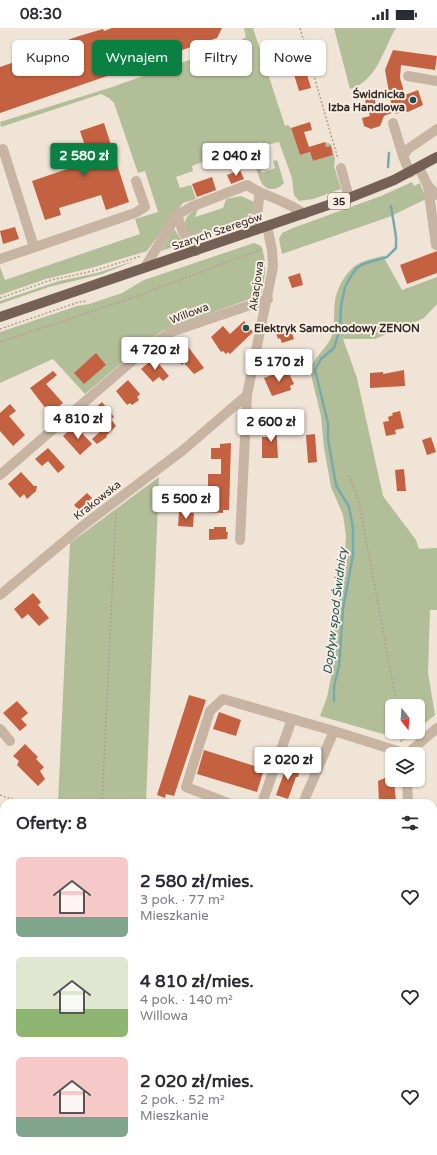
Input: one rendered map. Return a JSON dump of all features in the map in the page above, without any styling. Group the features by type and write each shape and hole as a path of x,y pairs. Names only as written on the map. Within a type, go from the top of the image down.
{"main road":[{"name":"Szarych Szeregów","path":"0,317 349,198 414,170 437,157"}],"street":[{"path":"408,76 437,81"},
{"path":"393,123 403,156 437,196"},
{"path":"403,156 408,149 437,129"},
{"path":"243,156 263,148"},
{"path":"3,149 34,247"},
{"path":"341,168 349,198"},
{"path":"0,259 135,213 145,207 136,181"},
{"path":"145,267 177,215 191,207 247,185 258,193 294,206 304,214"},
{"path":"428,186 436,246"},
{"path":"247,233 253,226 258,211 258,193"},
{"path":"177,215 183,232 196,250"},
{"name":"Akacjowa","path":"240,540 247,395 268,299 273,267 271,245 267,226"},
{"name":"Willowa","path":"0,474 147,348 171,332 268,299"},
{"name":"Krakowska","path":"0,595 112,503 182,450 247,395"},
{"path":"218,799 186,787 210,711 223,699 385,747"},
{"path":"263,799 292,719"},
{"path":"415,747 437,728"},
{"path":"0,729 10,741"},
{"path":"305,799 334,731"},
{"path":"407,787 408,799"}],"path":[{"path":"300,28 341,168"},
{"path":"0,342 129,299 271,245"},
{"path":"0,298 51,280 93,271 154,252"},
{"path":"0,329 79,302 87,301"},
{"path":"349,476 359,502 396,699"},
{"path":"102,799 116,508 112,503"},
{"path":"0,795 12,799"}],"green space":[{"path":"244,28 253,28 260,49 260,76 269,76 285,126 288,125 291,128 300,155 310,152 313,161 333,155 331,146 326,147 325,142 331,144 335,159 334,166 341,189 313,199 299,201 294,195 292,178 279,142 262,146 261,142 241,149 242,153 234,156 231,149 204,159 206,166 204,167 202,162 192,166 193,171 176,177 180,188 191,185 196,199 183,203 147,251 91,268 46,279 0,295 0,267 5,280 140,234 135,219 158,212 145,171 138,173 114,103 109,98 101,94 1,127 0,122 143,76 182,76 182,63 190,60 190,76 252,76 252,40 241,40 246,37"},
{"path":"334,28 396,28 373,72 359,85 350,89"},
{"path":"277,160 284,183 276,188 269,189 261,182 256,168 259,166 262,173 275,168 273,161"},
{"path":"412,182 414,186 420,183 426,199 389,217 282,254 279,239 282,233 381,196"},
{"path":"241,196 254,202 252,220 192,240 185,222 188,215 198,209 195,217 223,208 226,199"},
{"path":"174,229 184,243 161,251"},
{"path":"254,243 261,246 265,259 265,276 261,295 164,330 146,342 85,394 53,359 0,383 0,332 77,306 89,304 122,293 144,280"},
{"path":"383,256 402,290 437,277 437,304 424,318 375,339 343,339 357,378 383,496 416,540 419,549 437,548 437,610 430,610 428,673 435,715 425,723 425,699 385,699 385,735 320,716 327,697 332,672 335,620 344,567 346,536 343,515 331,487 324,448 321,416 310,371 316,358 331,338 336,296 344,278 352,268 367,260"},
{"path":"137,260 102,274 49,287 0,304 0,301 59,281 97,273"},
{"path":"159,477 146,799 58,799 70,543"}],"building":[{"path":"112,28 222,28 217,38 211,40 190,40 190,47 182,50 182,40 92,40 92,76 107,76 0,113 0,67 12,63 12,76 84,76 84,40 68,40 103,29 104,31"},
{"path":"393,50 437,56 435,70 401,65 400,78 405,95 418,90 423,105 408,112 404,111 396,114 394,112 384,116 380,126 371,129 364,126 362,118 370,116 365,100 374,97 377,108 391,103 385,70"},
{"path":"294,76 307,76 311,88 299,91"},
{"path":"310,122 312,130 304,132 309,147 325,142 326,147 331,146 333,155 313,161 310,152 300,155 291,128"},
{"path":"104,123 129,202 106,210 101,195 59,208 61,215 45,220 32,181 73,167 68,151 85,146 80,131"},
{"path":"240,170 244,179 231,184 227,175"},
{"path":"212,177 216,190 197,197 192,184"},
{"path":"15,227 19,239 3,244 0,231"},
{"path":"437,251 437,273 407,284 400,265"},
{"path":"300,273 303,285 292,288 288,277"},
{"path":"244,321 253,332 230,354 228,352 226,354 223,351 221,352 211,337 223,326 230,334"},
{"path":"281,324 282,326 289,324 294,339 282,343 280,338 278,339 274,327"},
{"path":"183,340 204,368 194,374 184,363 182,365 170,351"},
{"path":"96,353 106,365 84,384 74,373"},
{"path":"154,358 169,376 163,381 159,377 153,382 141,369"},
{"path":"287,369 294,384 290,386 291,390 272,396 264,378"},
{"path":"404,370 405,386 370,388 370,373 383,372 383,374"},
{"path":"53,371 57,375 46,384 63,403 50,414 30,388"},
{"path":"128,380 140,394 137,397 139,400 132,405 130,403 127,405 116,391"},
{"path":"102,402 114,417 111,419 116,426 106,436 107,437 97,444 92,439 103,429 89,413"},
{"path":"10,404 16,411 9,416 25,435 13,446 0,431 0,413"},
{"path":"400,411 404,428 395,430 396,434 386,436 383,422 389,421 388,417 393,415 392,413"},
{"path":"269,420 276,420 278,458 262,458 262,437 270,437"},
{"path":"75,425 92,444 80,455 63,436"},
{"path":"315,434 317,462 308,463 306,435"},
{"path":"431,437 436,452 427,455 422,440"},
{"path":"231,443 229,510 223,510 223,513 208,512 208,474 221,474 221,459 211,459 211,448 220,448 220,444"},
{"path":"48,448 65,467 58,473 48,461 42,466 35,459"},
{"path":"404,469 406,491 397,491 395,470"},
{"path":"21,472 34,486 37,486 36,491 27,499 24,494 20,498 8,484"},
{"path":"174,486 183,487 182,507 169,506 169,492 174,492"},
{"path":"87,493 92,498 79,510 74,505"},
{"path":"179,512 194,513 193,527 178,526"},
{"path":"214,527 226,527 226,532 228,532 227,539 209,540 209,529 214,529"},
{"path":"33,593 41,602 38,605 49,618 39,626 28,614 22,619 14,609"},
{"path":"189,695 206,700 174,796 166,794 165,798 157,795"},
{"path":"17,701 28,713 21,719 27,725 20,731 3,713"},
{"path":"219,712 241,720 236,736 213,729"},
{"path":"25,744 38,757 36,759 44,767 40,771 45,779 38,786 17,765 19,761 13,756"},
{"path":"204,750 264,769 257,792 197,774"},
{"path":"285,764 300,769 288,799 276,795 284,773 282,772"},
{"path":"385,778 385,787 395,787 396,799 379,799 378,781"}],"waterway":[{"name":"Dopływ spod Świdnicy","path":"388,167 389,153"},
{"name":"Dopływ spod Świdnicy","path":"334,701 334,686 339,666 343,609 353,555 353,528 349,507 336,485 328,439 328,423 315,370 321,359 334,348 340,328 341,306 345,287 351,276 357,268 363,264 387,257 396,248 396,237 391,206"}],"place":[{"name":"Świdnicka Izba Handlowa","path":"413,100"},
{"name":"Elektryk Samochodowy ZENON","path":"246,328"}]}
